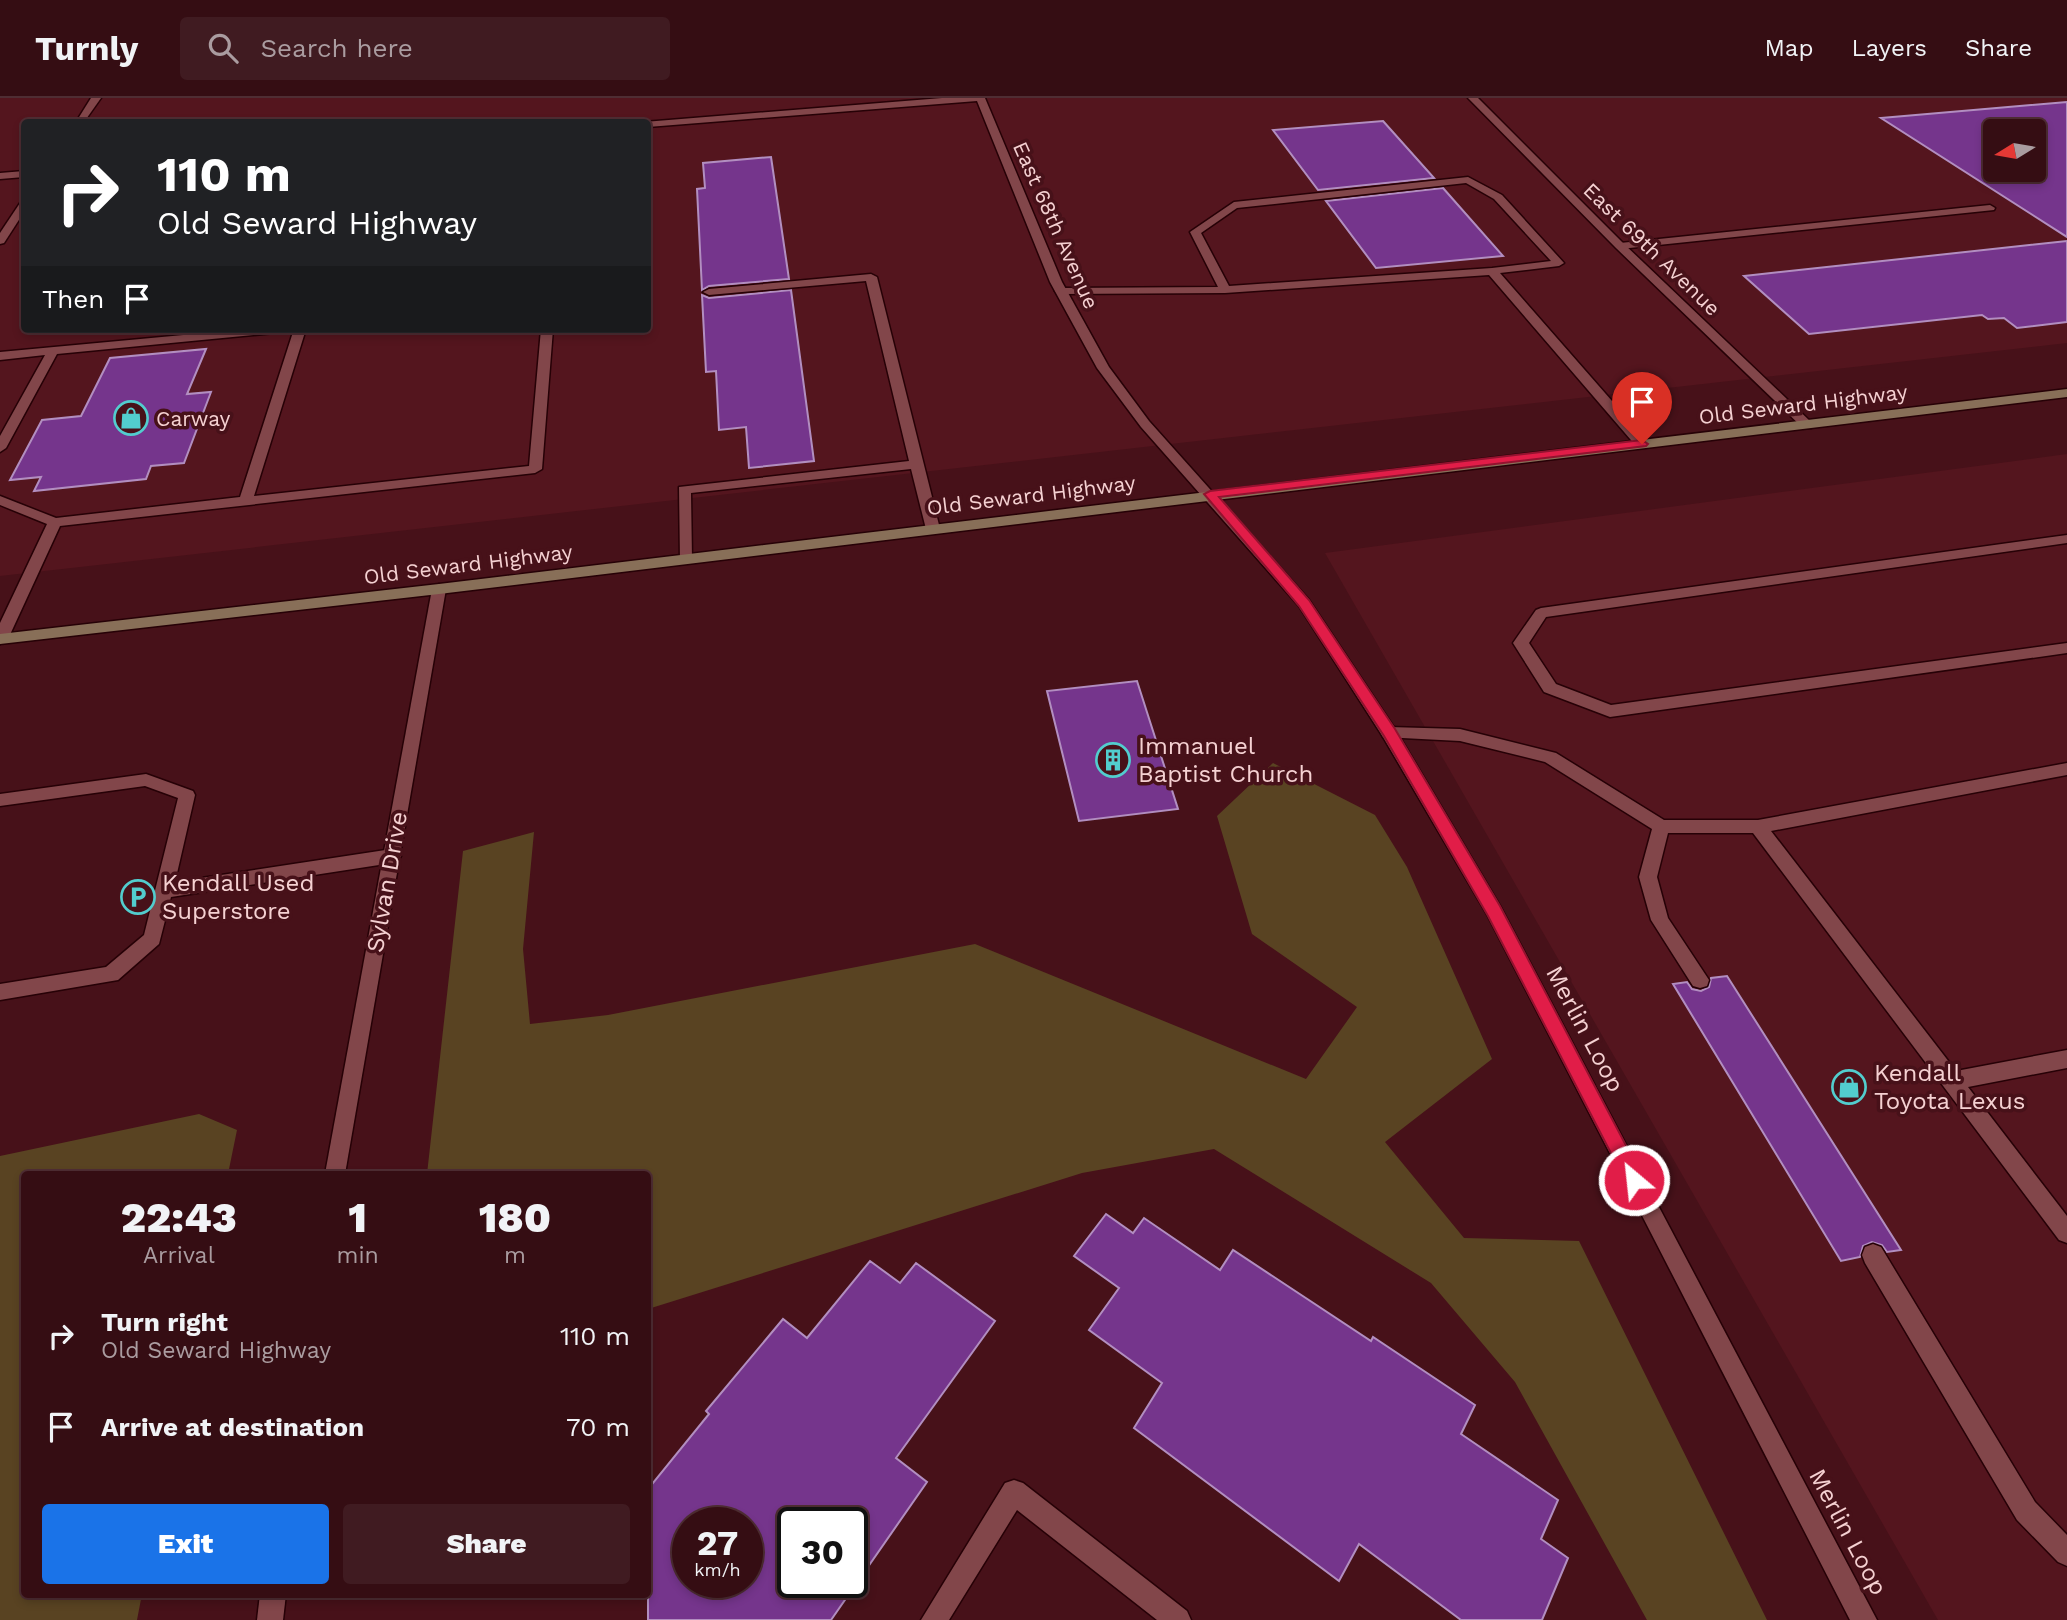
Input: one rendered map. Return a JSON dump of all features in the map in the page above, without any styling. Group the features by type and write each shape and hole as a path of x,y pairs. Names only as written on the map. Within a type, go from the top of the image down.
{"main road":[{"name":"Old Seward Highway","path":"0,639 439,589 1210,494 2067,393"}],"street":[{"path":"82,119 96,98"},
{"path":"651,124 978,98"},
{"name":"East 68th Avenue","path":"978,98 1061,291 1103,368 1145,424 1210,494"},
{"name":"East 69th Avenue","path":"1473,98 1620,246 1807,425"},
{"path":"0,176 21,174"},
{"path":"1061,291 1225,290 1492,271 1559,263 1498,197 1468,180 1234,205 1195,232 1225,290"},
{"path":"1620,246 1990,208"},
{"path":"0,242 21,210"},
{"path":"1492,271 1642,444"},
{"path":"709,292 871,277 933,529"},
{"path":"0,356 243,333"},
{"path":"246,501 299,333"},
{"path":"0,500 55,522 535,469 547,333"},
{"path":"0,448 53,351"},
{"path":"685,559 684,490 916,464"},
{"name":"Merlin Loop","path":"1210,494 1304,603 1389,733 1494,911 1864,1620"},
{"path":"0,639 55,522"},
{"path":"2067,539 1541,612 1521,643 1550,688 1610,711 2067,648"},
{"name":"Sylvan Drive","path":"336,1171 439,589"},
{"path":"1389,733 1460,735 1550,757 1661,826 1758,827 2067,769"},
{"path":"0,800 146,780 187,795 152,939 111,974 0,992"},
{"path":"1661,826 1648,877 1660,920 1700,980"},
{"path":"1758,827 2067,1233"},
{"path":"163,891 392,856"},
{"path":"1951,1081 2067,1059"},
{"path":"1873,1255 2026,1511 2067,1553"},
{"path":"934,1620 1014,1492 1178,1620"},
{"path":"270,1620 273,1598"}],"shaded area":[{"path":"0,98 2067,98 2067,343 0,576"},
{"name":"Kendall Toyota Lexus","path":"2067,454 2067,1620 1938,1620 1325,553"},
{"path":"1273,763 1375,815 1407,867 1492,1059 1385,1142 1464,1238 1579,1241 1767,1620 1647,1620 1515,1382 1431,1283 1214,1149 1082,1173 651,1308 651,1171 427,1171 463,851 534,832 523,949 530,1024 608,1015 975,944 1306,1079 1357,1007 1252,934 1217,816"},
{"path":"199,1114 237,1130 229,1171 21,1171 21,1598 141,1598 137,1620 0,1620 0,1156"}],"building":[{"path":"2067,102 2067,237 1881,118"},
{"path":"1383,121 1434,178 1318,190 1273,130"},
{"path":"771,157 789,279 709,286 702,290 697,189 705,188 703,163"},
{"path":"1443,188 1503,256 1376,268 1326,201"},
{"path":"2067,241 2067,322 2017,328 2004,318 1988,319 1982,315 1809,334 1744,276"},
{"path":"791,290 814,461 749,468 746,427 719,430 716,371 706,372 702,295 709,298"},
{"name":"Carway","path":"206,349 187,394 211,392 184,463 151,466 146,479 34,491 41,477 10,480 42,420 81,416 110,358"},
{"name":"Immanuel Baptist Church","path":"1137,681 1178,809 1079,821 1047,691"},
{"path":"1727,976 1901,1250 1887,1252 1882,1245 1872,1242 1863,1246 1860,1257 1841,1261 1673,984 1687,982 1692,989 1701,991 1709,987 1711,978"},
{"path":"1106,1214 1133,1233 1144,1218 1220,1270 1233,1250 1371,1341 1373,1337 1475,1405 1461,1434 1558,1500 1541,1539 1568,1558 1542,1620 1461,1620 1359,1544 1339,1581 1134,1428 1162,1383 1089,1330 1119,1288 1074,1256"},
{"path":"870,1261 900,1283 916,1263 995,1321 896,1458 927,1482 868,1567 868,1507 777,1507 777,1598 846,1598 831,1620 648,1620 648,1598 651,1598 651,1485 709,1414 706,1411 783,1319 807,1338"}],"place":[{"name":"Carway","path":"131,418"},
{"name":"Immanuel Baptist Church","path":"1113,760"},
{"name":"Kendall Used Superstore","path":"138,897"},
{"name":"Kendall Toyota Lexus","path":"1849,1087"}],"route":[{"path":"1634,1180 1494,911 1389,733 1304,603 1210,494 1642,444"}]}
